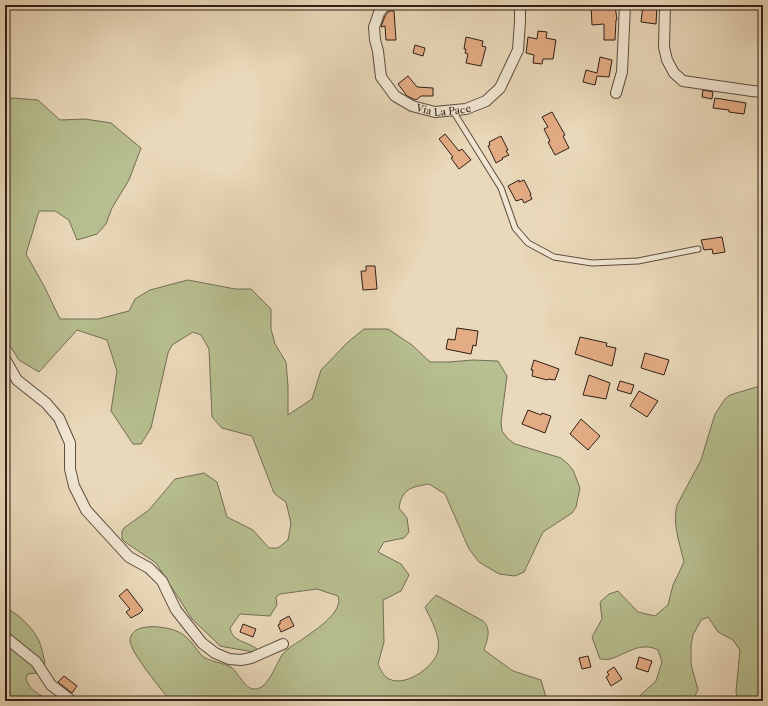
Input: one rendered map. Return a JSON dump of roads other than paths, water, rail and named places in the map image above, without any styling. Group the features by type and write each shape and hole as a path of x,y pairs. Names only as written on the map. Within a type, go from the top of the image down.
{"street":[{"name":"Via La Pace","path":"385,5 379,13 374,28 381,77 395,96 412,106 435,112 466,109 486,101 500,88 518,50 520,5"},
{"path":"616,93 622,72 625,5"},
{"path":"665,5 664,47 667,60 674,73 683,80 763,92"},
{"path":"5,359 17,380 46,403 59,418 70,443 70,469 74,486 86,510 129,557 149,568 162,581 176,610 202,643 215,653 229,659 241,660 251,658 283,644"},
{"path":"5,637 36,662 51,685 72,701"}],"lane":[{"path":"452,111 501,188 515,228 528,243 554,257 592,263 638,262 698,249"}]}
